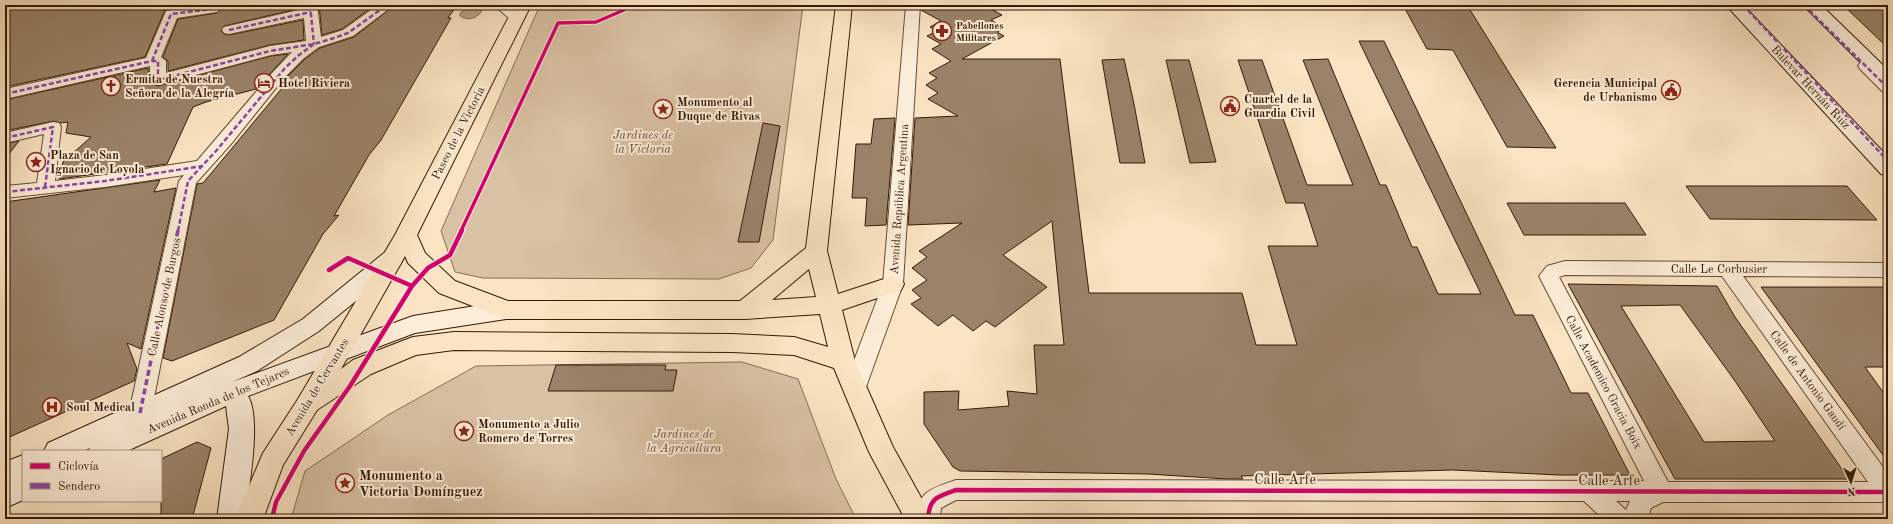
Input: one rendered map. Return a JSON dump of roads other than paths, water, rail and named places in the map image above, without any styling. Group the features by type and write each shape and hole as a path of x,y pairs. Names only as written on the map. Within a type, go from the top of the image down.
{"main road":[{"path":"844,5 816,251 843,360 882,452 919,519"},
{"name":"Bulevar Hernán Ruiz","path":"1734,5 1888,169"},
{"path":"1812,5 1888,80"},
{"name":"Paseo de la Victoria","path":"392,259 406,235 520,11"},
{"path":"406,235 416,257 447,287 506,310 745,310 830,306 893,284"},
{"path":"745,310 816,251"},
{"name":"Avenida Ronda de los Tejares","path":"58,450 248,364 311,325 392,259"},
{"name":"Avenida de Cervantes","path":"249,519 272,461 307,406 392,259"},
{"name":"Avenida Ronda de los Tejares","path":"103,450 230,393 413,325 506,310"},
{"path":"307,406 362,367 413,346 454,341 732,343 794,346 843,360"},
{"path":"230,393 240,404 242,429 231,519"},
{"path":"5,475 22,466"},
{"path":"5,496 22,488"}],"street":[{"path":"152,61 171,14 212,9 218,5"},
{"path":"5,192 105,181 203,166 302,50 314,44 348,32 387,5"},
{"path":"501,5 520,11"},
{"name":"Avenida República Argentina","path":"855,387 893,284 913,5"},
{"path":"1743,5 1888,161"},
{"path":"1804,5 1888,88"},
{"path":"229,30 311,8 314,44"},
{"path":"5,94 158,60 158,80 270,51 314,44"},
{"path":"5,138 53,127 45,188"},
{"name":"Calle Alonso de Burgos","path":"140,413 188,181 203,166"},
{"name":"Calle Le Corbusier","path":"1552,273 1556,270 1564,268 1888,270"},
{"name":"Calle de Antonio Gaudí","path":"1728,269 1888,492"},
{"name":"Calle Academico Gracia Boix","path":"1552,273 1549,276 1661,491"},
{"name":"Calle Arfe","path":"928,519 928,513 932,500 942,493 956,490 1888,492"},
{"path":"1588,491 1620,519"},
{"path":"1636,519 1637,507 1644,499 1661,491"}],"place":[{"name":"Pabellones Militares","path":"942,31"},
{"name":"Hotel Riviera","path":"264,83"},
{"name":"Ermita de Nuestra Señora de la Alegría","path":"111,86"},
{"name":"Gerencia Municipal de Urbanismo","path":"1671,90"},
{"name":"Cuartel de la Guardia Civil","path":"1230,106"},
{"name":"Monumento al Duque de Rivas","path":"663,109"},
{"name":"Plaza de San Ignacio de Loyola","path":"36,162"},
{"name":"Soul Medical","path":"52,407"},
{"name":"Monumento a Julio Romero de Torres","path":"464,431"},
{"name":"Monumento a Victoria Domínguez","path":"345,483"}],"park label":[{"name":"Jardines de la Victoria","path":"643,142"},
{"name":"Jardines de la Agricultura","path":"684,441"}]}
